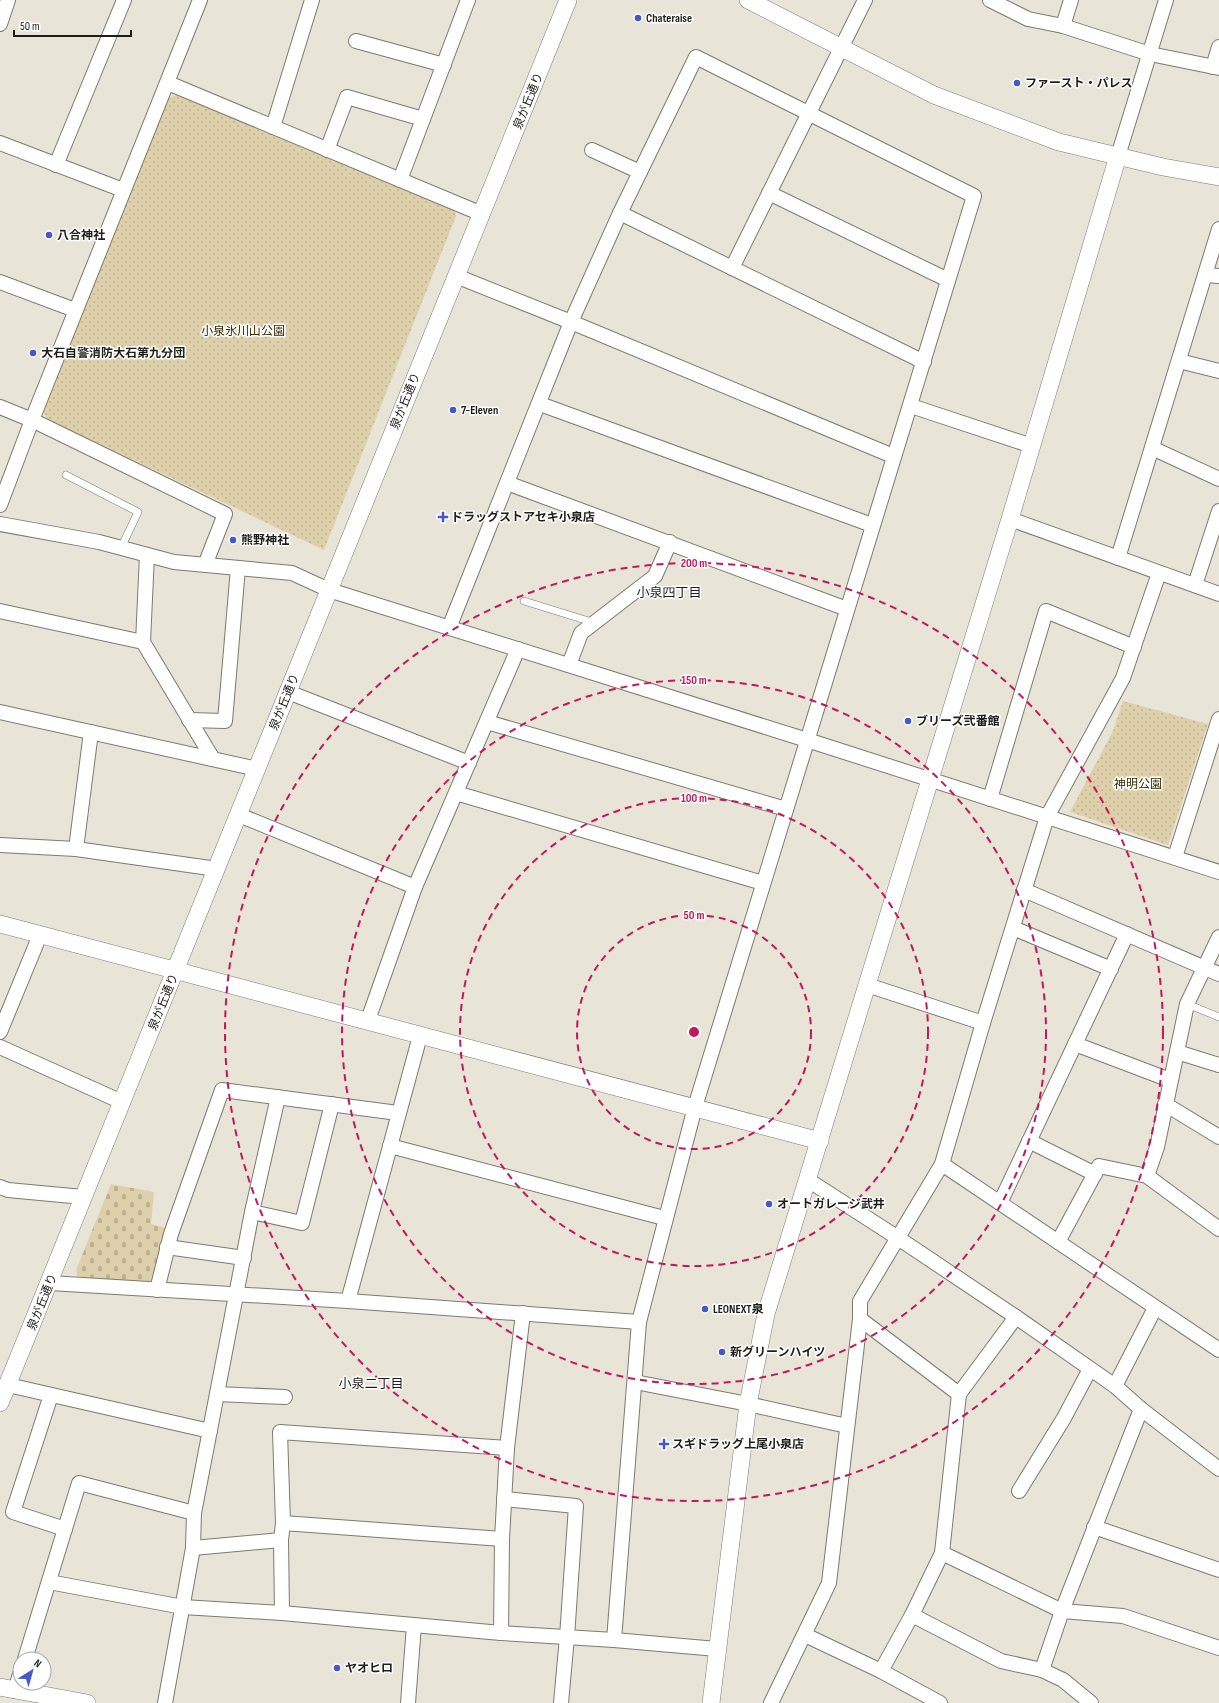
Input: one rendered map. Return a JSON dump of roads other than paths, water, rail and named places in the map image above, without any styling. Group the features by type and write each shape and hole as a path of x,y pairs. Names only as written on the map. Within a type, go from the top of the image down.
{"street":[{"path":"0,24 8,0"},
{"path":"56,165 124,0"},
{"path":"0,505 75,310 168,83 200,0"},
{"path":"273,127 312,0"},
{"path":"400,180 468,0"},
{"name":"泉が丘通り","path":"0,1403 50,1283 83,1197 176,971 568,0"},
{"path":"748,0 934,95 1059,142 1219,177"},
{"path":"732,268 865,0"},
{"path":"990,0 1028,19 1063,26 1150,54 1216,68 1219,47"},
{"path":"1063,26 1071,0"},
{"path":"711,1703 748,1404 766,1314 931,780 1166,0"},
{"path":"356,41 444,65"},
{"path":"449,628 507,482 540,404 571,322 620,213 696,57 809,112 974,196 911,406 893,456 695,1107 664,1218 639,1322 614,1640"},
{"path":"168,83 482,214"},
{"path":"328,150 347,97 423,119"},
{"path":"0,143 123,190"},
{"path":"592,150 640,172"},
{"path":"769,193 948,280"},
{"path":"620,213 924,362"},
{"path":"1118,558 1219,229"},
{"path":"1205,275 1219,276"},
{"path":"456,276 571,322 893,456"},
{"path":"0,282 75,310"},
{"path":"1179,361 1219,370"},
{"path":"540,404 872,525"},
{"path":"911,406 1032,446"},
{"path":"0,407 32,420 225,514 205,565"},
{"path":"1152,448 1219,479"},
{"path":"507,482 847,609"},
{"path":"1194,585 1219,511"},
{"path":"1010,519 1219,594"},
{"path":"0,524 99,542 174,562 292,573 329,590 807,740 1219,872"},
{"path":"569,665 581,634 655,576 670,542"},
{"path":"147,555 143,642 213,759"},
{"path":"189,720 226,721 238,568"},
{"path":"771,1703 829,1583 860,1320 860,1301 942,1164 983,1023 1047,817 1123,678 1159,573"},
{"path":"0,611 143,642"},
{"path":"990,799 1046,611 1134,648"},
{"path":"368,1020 415,887 518,649"},
{"path":"288,692 469,763"},
{"path":"0,712 257,769"},
{"path":"1175,857 1219,719"},
{"path":"487,722 786,809"},
{"path":"76,849 91,732"},
{"path":"456,793 763,883"},
{"path":"239,815 415,887"},
{"path":"0,845 76,849 217,869"},
{"path":"1024,890 1219,974"},
{"path":"0,924 368,1020 420,1036 820,1141"},
{"path":"1012,928 1111,969"},
{"path":"1000,1203 1127,934"},
{"path":"0,1032 40,935"},
{"path":"1147,1176 1157,1147 1187,1004 1219,937"},
{"path":"867,985 983,1023"},
{"path":"348,1301 420,1036"},
{"path":"1075,1044 1170,1080"},
{"path":"0,1047 122,1102"},
{"path":"1177,1052 1219,1065"},
{"path":"157,1290 171,1234 222,1090 398,1113"},
{"path":"165,1703 193,1548 194,1513 252,1212 278,1097"},
{"path":"252,1212 302,1223 332,1104"},
{"path":"1165,1104 1219,1137"},
{"path":"1029,1142 1095,1174"},
{"path":"390,1146 664,1218"},
{"path":"942,1164 1155,1308 1217,1343"},
{"path":"1058,1242 1100,1166 1147,1176 1219,1229"},
{"path":"808,1180 1016,1317 1115,1386 1141,1409 1219,1469"},
{"path":"0,1187 8,1190 83,1197"},
{"path":"168,1247 244,1258"},
{"path":"50,1283 348,1301 639,1322"},
{"path":"1115,1386 1155,1308"},
{"path":"501,1633 502,1539 507,1448 523,1313"},
{"path":"881,1671 912,1615 942,1553 959,1394 1016,1317"},
{"path":"860,1320 959,1394"},
{"path":"1019,1491 1064,1418 1090,1369"},
{"path":"635,1382 748,1404 847,1426"},
{"path":"8,1385 210,1431"},
{"path":"217,1394 285,1397"},
{"path":"51,1395 13,1512 65,1529"},
{"path":"1042,1670 1062,1611 1141,1409"},
{"path":"282,1612 281,1540 283,1523 280,1432 507,1448"},
{"path":"27,1651 79,1483 194,1513"},
{"path":"504,1499 576,1506 561,1703"},
{"path":"283,1523 502,1539"},
{"path":"1094,1527 1219,1570"},
{"path":"193,1548 281,1540"},
{"path":"942,1553 1062,1611 1123,1616 1219,1648"},
{"path":"49,1582 183,1607 282,1612 501,1633 717,1648"},
{"path":"912,1615 1001,1661 1042,1670 1063,1680 1091,1703"},
{"path":"408,1703 414,1625"},
{"path":"805,1635 881,1671 940,1703"},
{"path":"7,1689 87,1703"}],"lane":[{"path":"66,475 138,512 121,548"},
{"path":"524,601 595,623"},
{"path":"1187,1004 1219,1017"}],"place":[{"name":"Chateraise","path":"638,18"},
{"name":"ファースト・パレス","path":"1017,83"},
{"name":"八合神社","path":"49,235"},
{"name":"大石自警消防大石第九分団","path":"33,353"},
{"name":"7-Eleven","path":"453,410"},
{"name":"ドラッグストアセキ小泉店","path":"443,517"},
{"name":"熊野神社","path":"233,540"},
{"name":"ブリーズ弐番館","path":"908,721"},
{"name":"オートガレージ武井","path":"769,1204"},
{"name":"LEONEXT泉","path":"705,1309"},
{"name":"新グリーンハイツ","path":"722,1352"},
{"name":"スギドラッグ上尾小泉店","path":"664,1444"},
{"name":"ヤオヒロ","path":"337,1668"}],"district":[{"name":"小泉四丁目","path":"669,592"},
{"name":"小泉二丁目","path":"371,1383"}],"park label":[{"name":"小泉氷川山公園","path":"243,331"},
{"name":"神明公園","path":"1138,784"}]}
